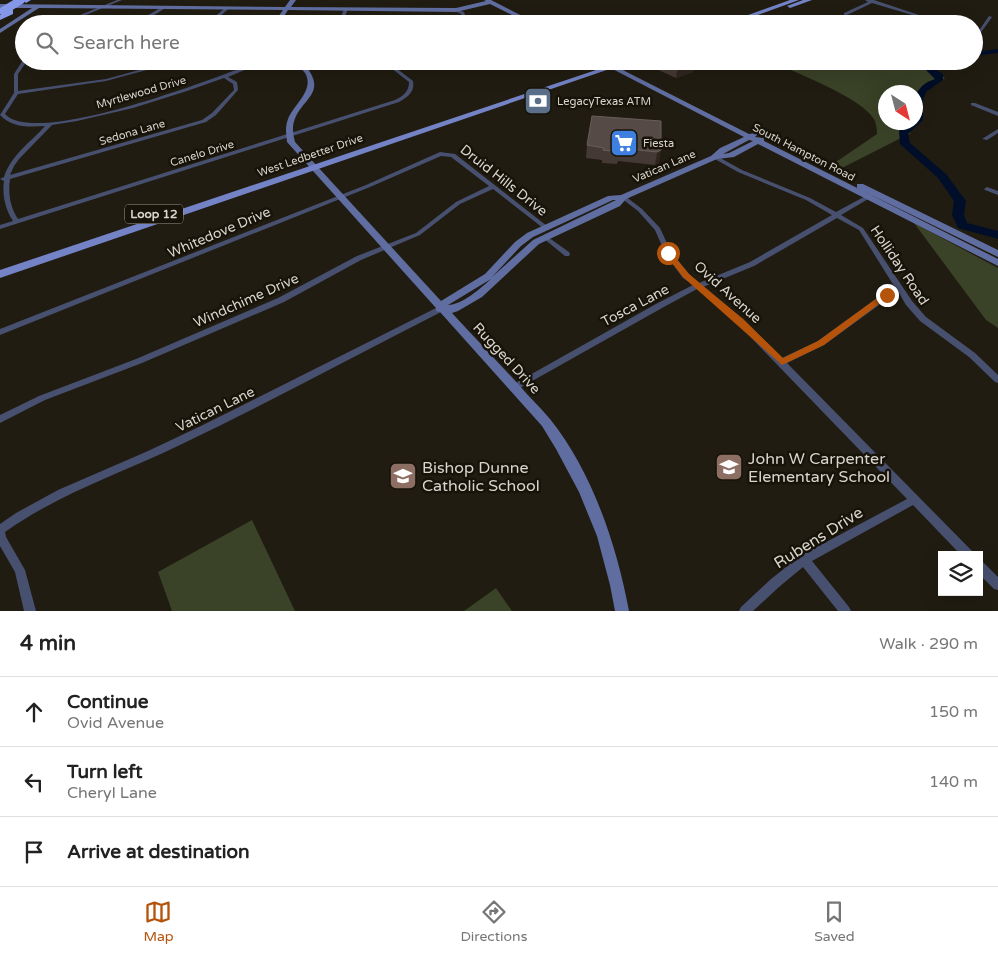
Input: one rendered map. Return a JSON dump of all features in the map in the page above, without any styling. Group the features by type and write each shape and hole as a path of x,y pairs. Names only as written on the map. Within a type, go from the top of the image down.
{"highway":[{"path":"2,11 20,0"},
{"path":"2,11 20,0"}],"main road":[{"path":"754,15 796,0"},
{"path":"764,15 808,0"},
{"path":"758,15 766,10"},
{"name":"West Ledbetter Drive","path":"0,266 119,229 591,70"},
{"name":"West Ledbetter Drive","path":"0,274 119,229"}],"street":[{"path":"24,15 47,0"},
{"path":"83,15 120,0"},
{"path":"283,15 293,0"},
{"path":"477,0 487,2 510,15"},
{"path":"845,15 871,0 916,15"},
{"path":"2,11 37,6 456,10 487,2"},
{"path":"152,15 163,8"},
{"path":"216,15 227,8"},
{"path":"344,15 346,9"},
{"path":"456,10 463,15"},
{"path":"983,26 990,17"},
{"path":"0,31 15,21"},
{"path":"19,70 16,74 16,93 106,80 144,70"},
{"name":"Myrtlewood Drive","path":"16,93 3,111 4,117 22,124 50,124 88,118 164,97 242,70"},
{"path":"289,136 290,119 308,94 313,83 310,74 306,70"},
{"name":"Canelo Drive","path":"0,227 387,105 408,94 411,90 410,80 396,70"},
{"name":"South Hampton Road","path":"624,70 871,195 998,263"},
{"name":"Sedona Lane","path":"3,179 204,121 214,114 236,90 235,83 224,77"},
{"path":"973,104 998,114"},
{"path":"17,222 13,217 3,179 12,162 50,124"},
{"path":"985,139 998,131"},
{"name":"Rugged Drive","path":"289,136 296,149 341,196 440,309 515,387 546,423 570,459 588,494 618,584 622,611"},
{"name":"Vatican Lane","path":"0,530 13,520 59,496 206,428 440,309 454,309 480,295 494,284 525,250 545,232 616,204 622,197 715,157 731,154 757,138"},
{"name":"Druid Hills Drive","path":"447,153 453,155 493,187 545,232 567,254"},
{"name":"Whitedove Drive","path":"0,332 136,280 374,184 417,163 447,153"},
{"name":"Holliday Road","path":"715,157 740,171 794,192 839,215 866,234 900,290 923,319 972,355 998,380"},
{"name":"Windchime Drive","path":"0,419 42,398 251,313 359,258 418,234 458,203 493,187"},
{"path":"987,188 998,193"},
{"name":"South Hampton Road","path":"871,195 998,254"},
{"name":"Tosca Lane","path":"515,387 634,318 699,286 752,264 871,195"},
{"name":"Ovid Avenue","path":"622,197 654,224 673,261 740,321 782,362 964,551"},
{"path":"782,362 821,343 887,295 900,290"},
{"name":"Rubens Drive","path":"745,611 775,583 804,560 914,500"},
{"path":"0,530 1,538 20,570 30,611"},
{"path":"804,560 845,611"},
{"path":"983,570 998,585"}],"green space":[{"path":"791,70 933,70 945,78 923,94 923,85 878,85 878,130 905,130 911,133 838,170 830,166 877,134 874,119 867,111 846,96"},
{"path":"914,223 998,268 998,328 986,320"},
{"path":"252,520 295,611 172,611 158,572"},
{"path":"496,588 512,611 464,611"}],"building":[{"path":"592,116 661,121 661,150 657,152 619,148 619,152 587,145"}],"waterway":[{"path":"983,53 998,51"},
{"path":"931,70 940,76 939,80 931,83 922,91 919,100 918,120 903,133 905,144 942,176 960,201 958,215 962,225 998,235"}],"place":[{"name":"LegacyTexas ATM","path":"538,101"},
{"name":"Fiesta","path":"624,143"},
{"name":"John W Carpenter Elementary School","path":"729,467"},
{"name":"Bishop Dunne Catholic School","path":"403,476"}],"route":[{"path":"668,253 686,276 740,321 782,362 821,343 887,295"}]}
